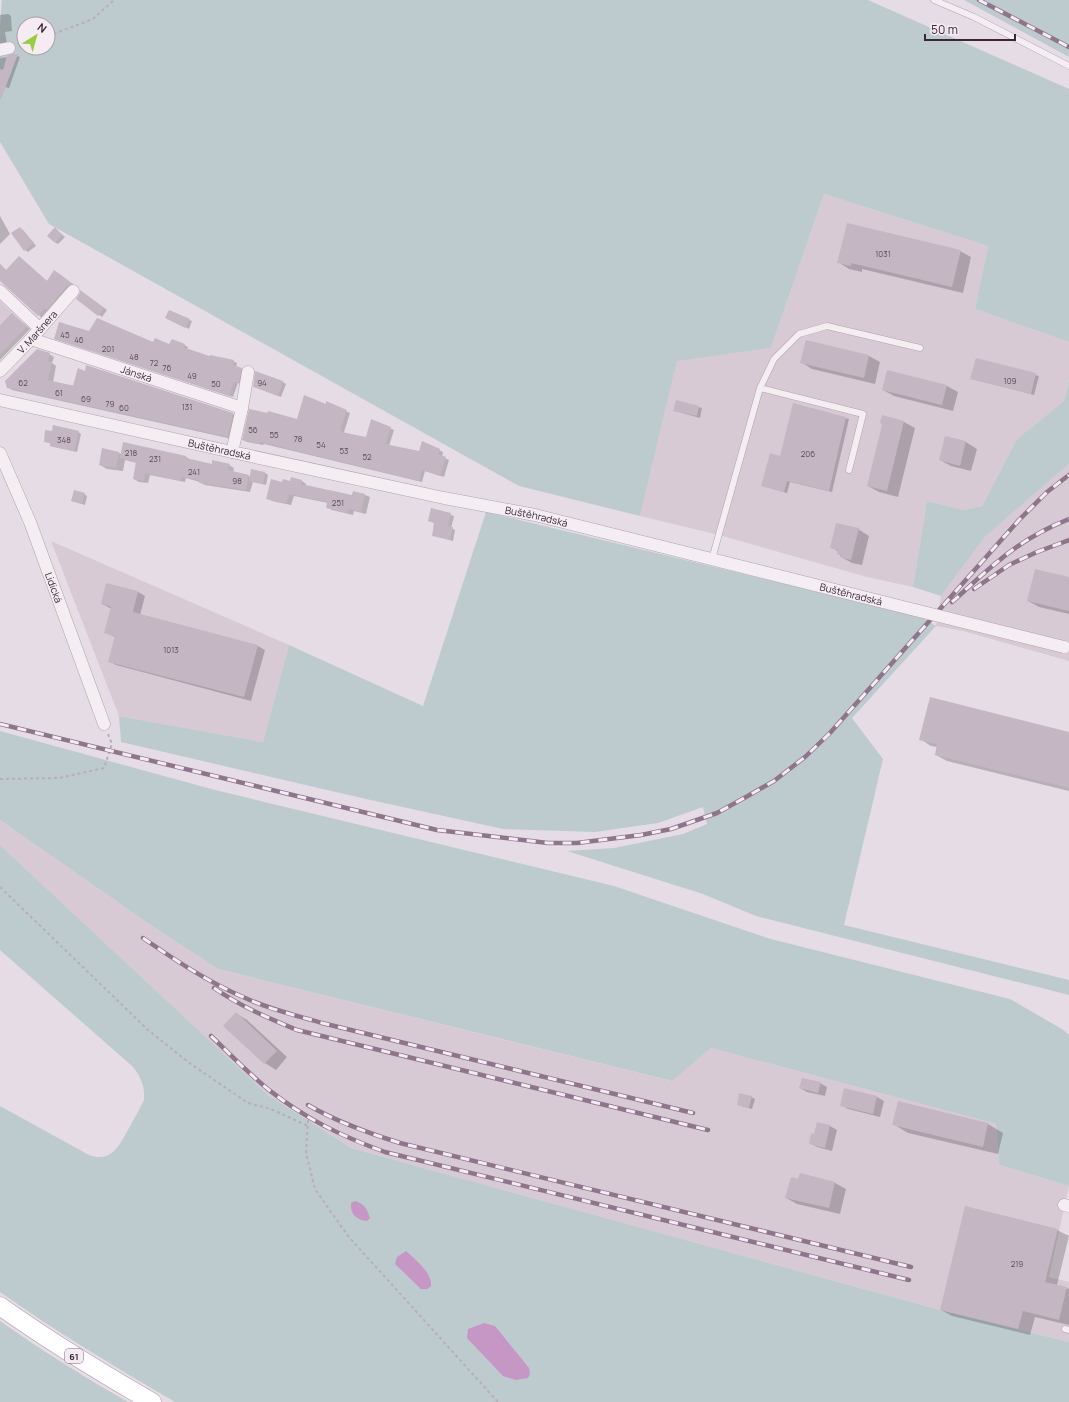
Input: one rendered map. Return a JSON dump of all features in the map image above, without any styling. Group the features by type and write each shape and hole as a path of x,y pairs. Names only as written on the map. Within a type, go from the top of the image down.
{"main road":[{"name":"61","path":"0,1306 35,1331 152,1402"}],"street":[{"path":"0,291 40,329"},
{"name":"V. Maršnera","path":"0,371 31,339 73,291"},
{"name":"Jánská","path":"31,339 242,408"},
{"path":"232,452 248,372"},
{"name":"Buštěhradská","path":"0,400 444,498 535,515 1067,647"},
{"name":"Lidická","path":"0,453 30,522 104,724"}],"lane":[{"path":"934,0 974,17 1069,66"},
{"path":"712,559 760,388 774,359 799,334 827,326 920,348"},
{"path":"760,388 863,414 849,470"}],"path":[{"path":"56,33 93,19 114,0"},
{"path":"0,779 58,778 104,768 112,744 104,724"},
{"path":"0,887 148,1030 188,1062 248,1103 271,1109 308,1126"},
{"path":"308,1120 306,1153 315,1189 348,1236 498,1402"}],"shaded area":[{"path":"2,0 868,0 1069,89 1069,342 975,309 988,246 824,194 771,348 677,361 640,516 519,486 49,224 0,142 0,26"},
{"path":"964,0 1069,0 1069,57"},
{"path":"824,194 988,246 975,309 1069,342 1069,380 1064,401 1017,439 982,506 964,510 927,501 913,587 867,577 719,535 640,516 677,360 771,348"},
{"path":"0,301 27,327 0,355"},
{"path":"1069,380 1069,464 985,537 941,596 913,587 927,501 964,510 982,506 1017,439 1064,401"},
{"path":"1069,464 1069,661 963,631 936,626 941,596 985,537"},
{"path":"486,512 921,617 936,626 852,718 883,759 844,925 1069,980 1069,995 756,916 703,894 567,851 614,848 683,834 707,824 703,807 658,823 595,832 503,829 121,742 119,716 263,742 289,645 423,706"},
{"path":"51,541 289,645 263,742 119,716"},
{"path":"0,731 215,790 614,886 771,939 1010,999 1062,1029 1069,1035 1069,1186 999,1165 996,1124 711,1048 672,1081 218,969 149,924 0,820"},
{"path":"0,820 149,924 218,969 671,1081 711,1048 996,1124 999,1165 1069,1186 1049,1277 1069,1282 1069,1342 940,1310 351,1148 268,1095 0,845"},
{"path":"0,845 268,1095 351,1148 940,1310 1069,1342 1069,1402 175,1402 86,1349 0,1292 0,1106 89,1155 104,1157 114,1151 122,1141 144,1100 144,1091 142,1082 132,1066 0,950"},
{"path":"355,1201 367,1209 370,1218 367,1221 354,1216 351,1203"},
{"path":"406,1251 429,1276 431,1286 427,1289 421,1289 395,1264 397,1257"},
{"path":"0,1321 63,1363 128,1402 0,1402"},
{"path":"484,1323 495,1326 529,1368 530,1374 528,1378 516,1380 503,1376 467,1338 468,1329"}],"building":[{"path":"16,54 17,56 0,99 0,69 3,70 7,56"},
{"path":"847,223 961,250 952,287 851,263 851,266 837,263"},
{"path":"20,227 34,243 24,251 11,233"},
{"path":"55,227 62,235 55,243 47,236"},
{"path":"19,256 47,281 54,270 73,284 67,286 47,310 45,308 38,316 0,281 0,264 6,270"},
{"path":"80,290 104,308 98,316 76,299 80,293"},
{"path":"169,310 190,319 185,328 165,318"},
{"path":"12,313 27,327 0,355 0,325"},
{"path":"97,318 153,342 155,338 169,344 172,339 185,344 183,347 209,356 234,360 233,365 242,368 239,383 234,382 229,396 54,339 59,322 89,331"},
{"path":"806,340 869,355 864,378 800,363"},
{"path":"37,349 50,353 48,361 52,362 48,380 73,386 78,368 85,371 86,365 233,413 228,437 7,388 5,381"},
{"path":"976,358 1036,373 1031,394 970,379"},
{"path":"887,370 947,385 942,405 882,390"},
{"path":"255,371 283,381 278,396 253,387"},
{"path":"304,395 326,404 326,401 347,410 340,430 342,430 341,432 366,437 371,419 391,427 385,444 419,451 422,441 440,449 438,454 446,457 440,476 422,470 419,481 260,442 260,444 242,440 249,409 267,413 268,411 297,419"},
{"path":"676,400 699,406 697,416 673,411"},
{"path":"793,403 846,417 829,491 787,481 784,492 761,486 770,453 780,456"},
{"path":"882,415 904,421 887,491 867,486 882,425 880,422"},
{"path":"53,425 79,431 74,451 50,446 50,443 44,442 45,430 52,431"},
{"path":"945,436 966,441 960,466 939,460"},
{"path":"123,442 186,456 186,458 212,464 212,460 230,464 228,470 249,475 246,490 199,483 199,480 181,477 181,481 145,473 144,481 133,479 136,462 120,458"},
{"path":"102,448 119,452 116,468 99,465"},
{"path":"251,469 265,472 263,484 249,481"},
{"path":"291,477 302,480 301,484 352,495 353,491 365,494 361,512 349,509 348,513 326,508 327,502 289,494 286,503 266,499 271,479 282,482 283,479 290,481"},
{"path":"74,490 85,493 82,504 71,501"},
{"path":"431,508 451,513 448,526 453,527 450,540 432,536 434,523 428,521"},
{"path":"836,523 859,528 851,560 840,557 841,555 837,554 838,550 830,548"},
{"path":"1035,569 1069,577 1069,611 1027,601"},
{"path":"106,583 138,591 133,612 258,645 244,697 108,662 115,636 104,633 111,607 101,604"},
{"path":"930,697 1069,732 1069,788 935,755 937,744 919,740"},
{"path":"236,1012 277,1051 264,1064 223,1026"},
{"path":"802,1078 821,1082 818,1093 799,1088"},
{"path":"844,1088 877,1096 873,1114 840,1106"},
{"path":"739,1093 752,1096 749,1108 737,1105"},
{"path":"898,1101 988,1123 983,1147 892,1125"},
{"path":"817,1122 830,1125 825,1148 809,1144 811,1133 814,1134"},
{"path":"800,1173 835,1182 829,1208 785,1198 791,1177 798,1179"},
{"path":"965,1206 1058,1229 1045,1282 1067,1287 1059,1320 1023,1311 1018,1329 940,1310"}],"railway":[{"path":"979,0 1069,47"},
{"path":"0,724 437,830 548,843 577,843 641,835 671,829 717,813 774,781 805,757 830,733 1019,520 1047,492 1069,475"},
{"path":"952,602 990,568 1013,550 1040,533 1069,519"},
{"path":"974,589 1009,565 1037,552 1069,540"},
{"path":"143,938 204,978 252,1001 272,1008 322,1023 693,1113"},
{"path":"214,988 244,1006 297,1030 708,1130"},
{"path":"211,1036 262,1084 297,1110 324,1126 385,1152 909,1280"},
{"path":"308,1105 353,1127 400,1143 911,1267"}]}
